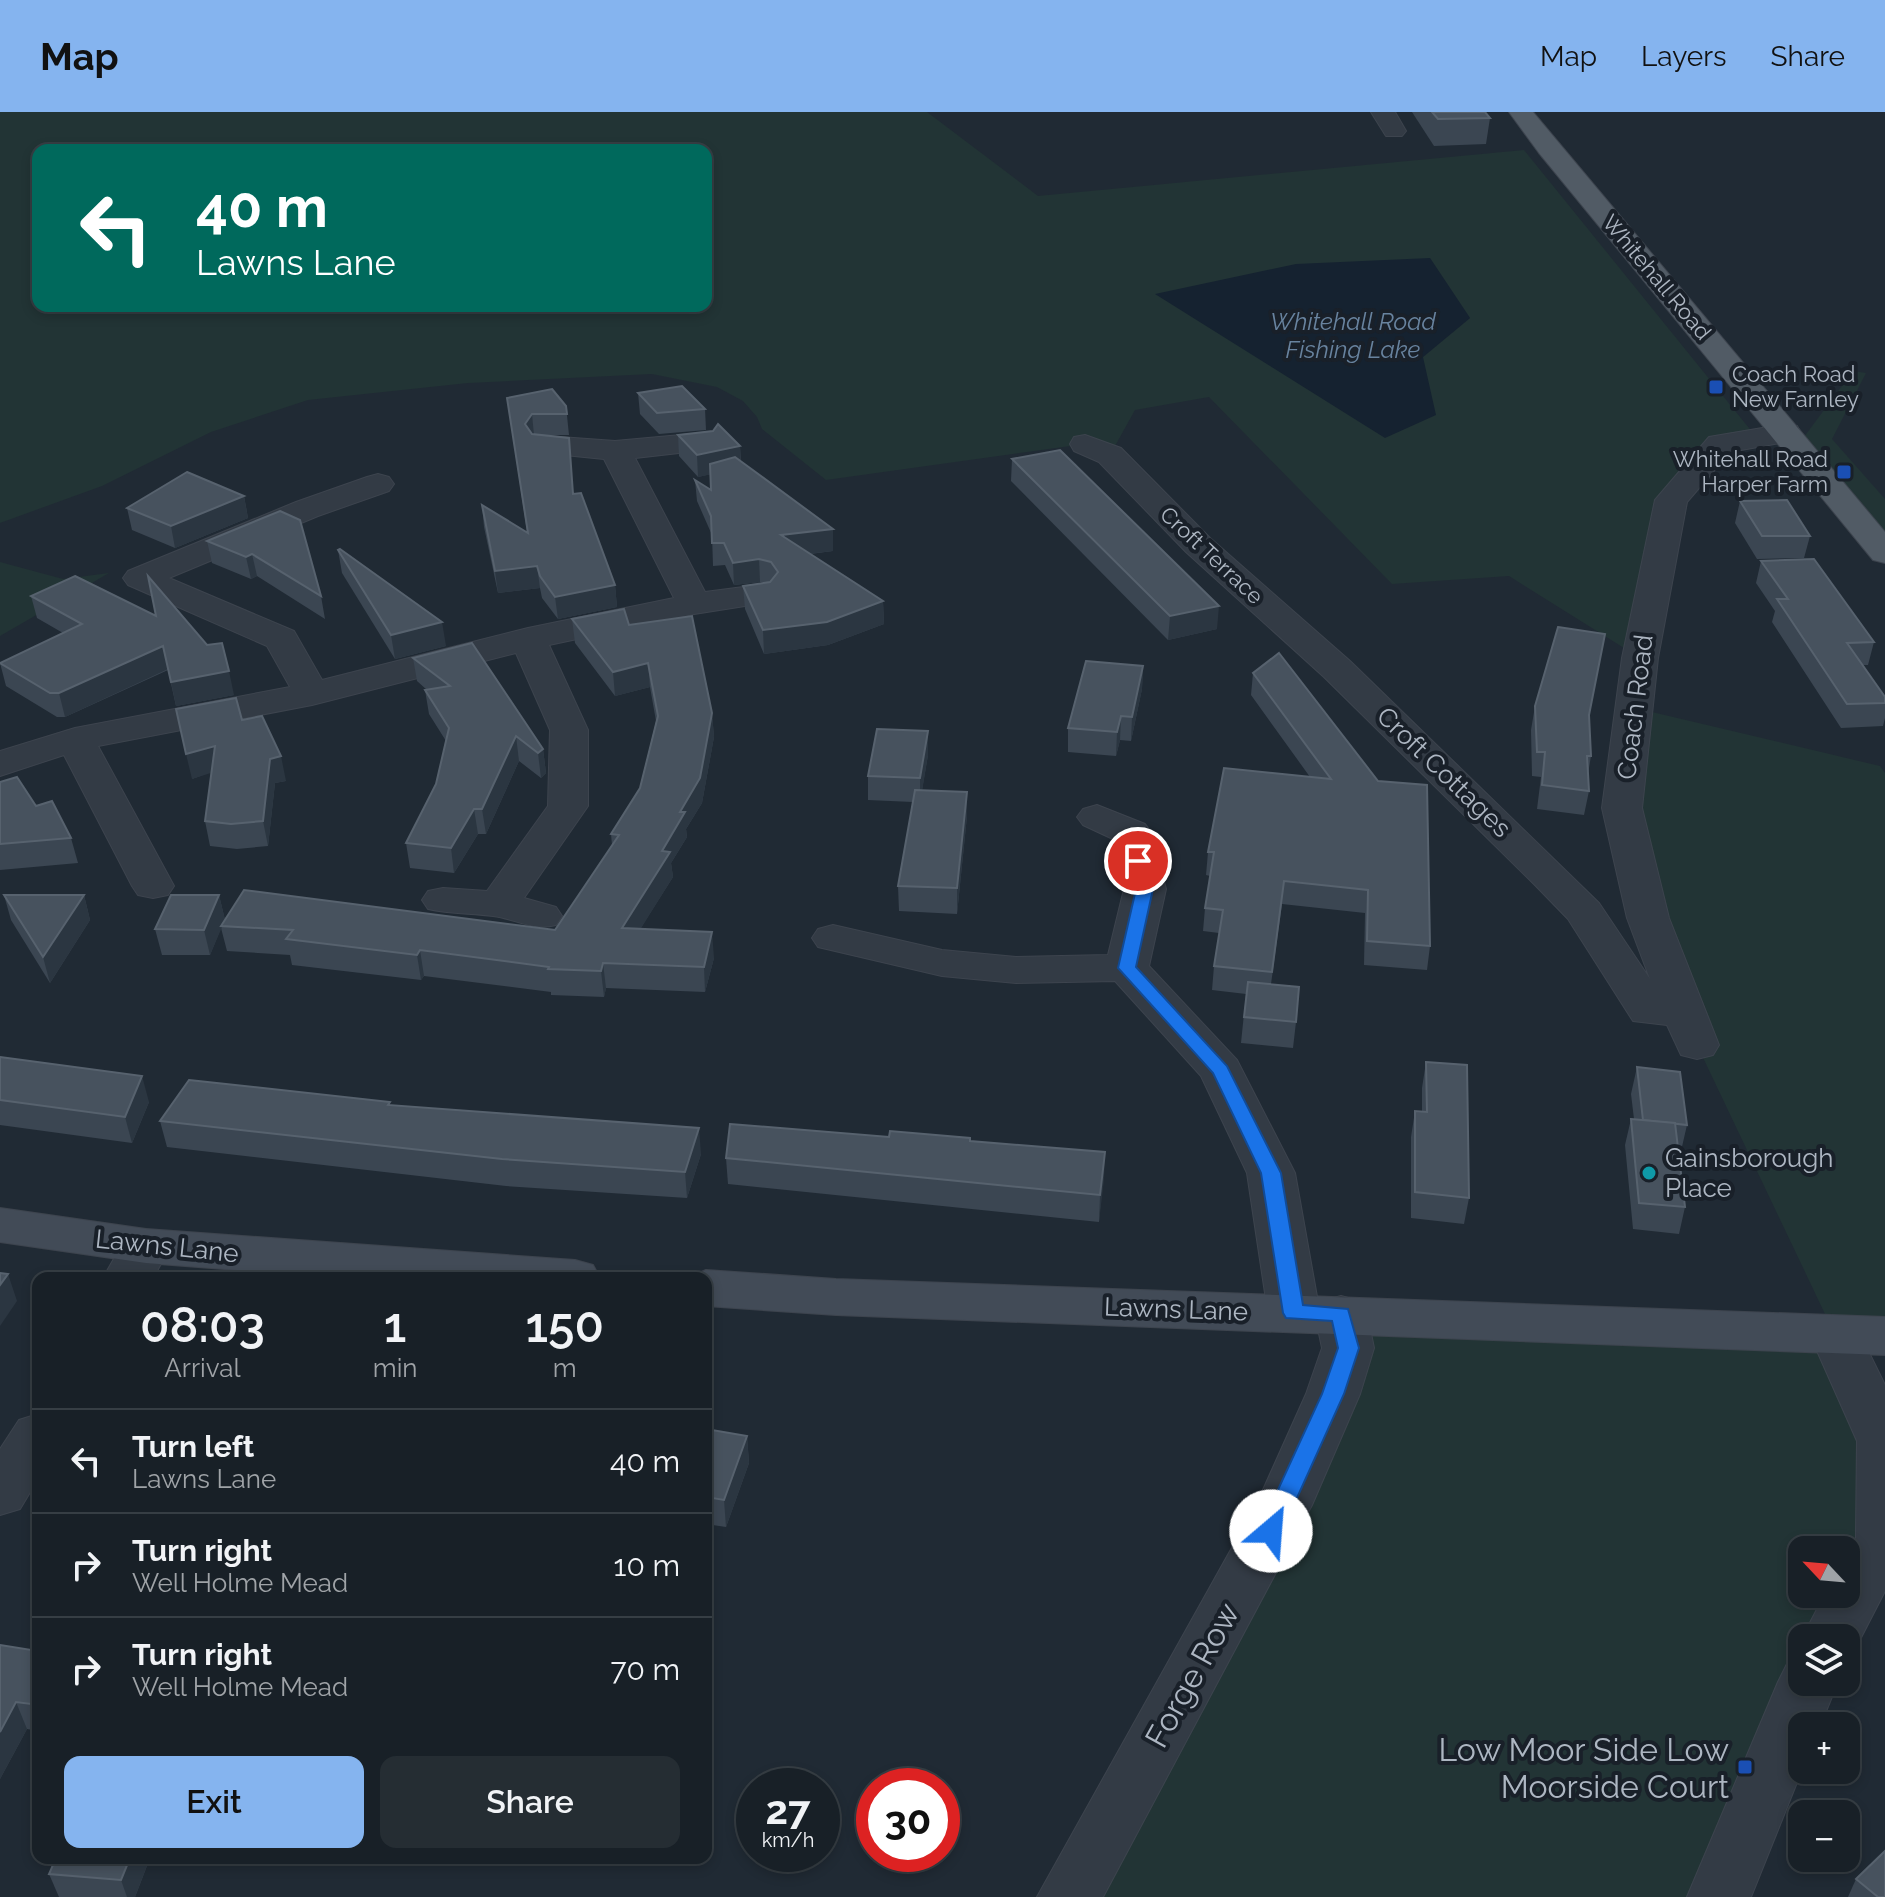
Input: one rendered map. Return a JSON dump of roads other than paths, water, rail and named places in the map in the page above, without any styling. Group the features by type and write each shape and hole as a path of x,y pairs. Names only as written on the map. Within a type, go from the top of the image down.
{"main road":[{"name":"Whitehall Road","path":"1521,112 1885,553"}],"street":[{"name":"Coach Road","path":"1689,1028 1648,918 1622,808 1646,623 1671,500 1720,444 1786,433"},
{"path":"546,445 615,450 703,442"},
{"name":"Croft Terrace","path":"1085,444 1110,455 1198,545 1337,669"},
{"path":"615,450 694,604"},
{"path":"312,694 281,639 140,578 307,509 378,484"},
{"path":"0,764 75,739 312,694 528,639 694,604 759,595"},
{"path":"499,904 568,806 569,730 528,639"},
{"name":"Croft Cottages","path":"1337,669 1584,912 1649,1011 1689,1028"},
{"path":"75,739 153,886"},
{"path":"833,938 942,963 1016,970 1127,968 1145,889 1131,832 1097,817"},
{"path":"443,900 499,904 541,916"},
{"name":"Forge Row","path":"1069,1897 1284,1505 1333,1394 1348,1348 1317,1313 1271,1173 1221,1070 1127,968"},
{"name":"Lawns Lane","path":"0,1225 137,1262 411,1272"},
{"name":"Lawns Lane","path":"712,1288 836,1297 1860,1336"},
{"path":"1838,1624 1884,1539 1884,1441 1860,1336"},
{"path":"0,1494 32,1445"},
{"path":"1719,1897 1802,1696"}],"water":[{"name":"Whitehall Road Fishing Lake","path":"1430,258 1470,318 1423,357 1436,415 1385,438 1155,294 1296,264"}],"place":[{"name":"Coach Road New Farnley","path":"1716,387"},
{"name":"Whitehall Road Harper Farm","path":"1844,472"},
{"name":"Gainsborough Place","path":"1649,1173"},
{"name":"Low Moor Side Low Moorside Court","path":"1745,1767"}]}
